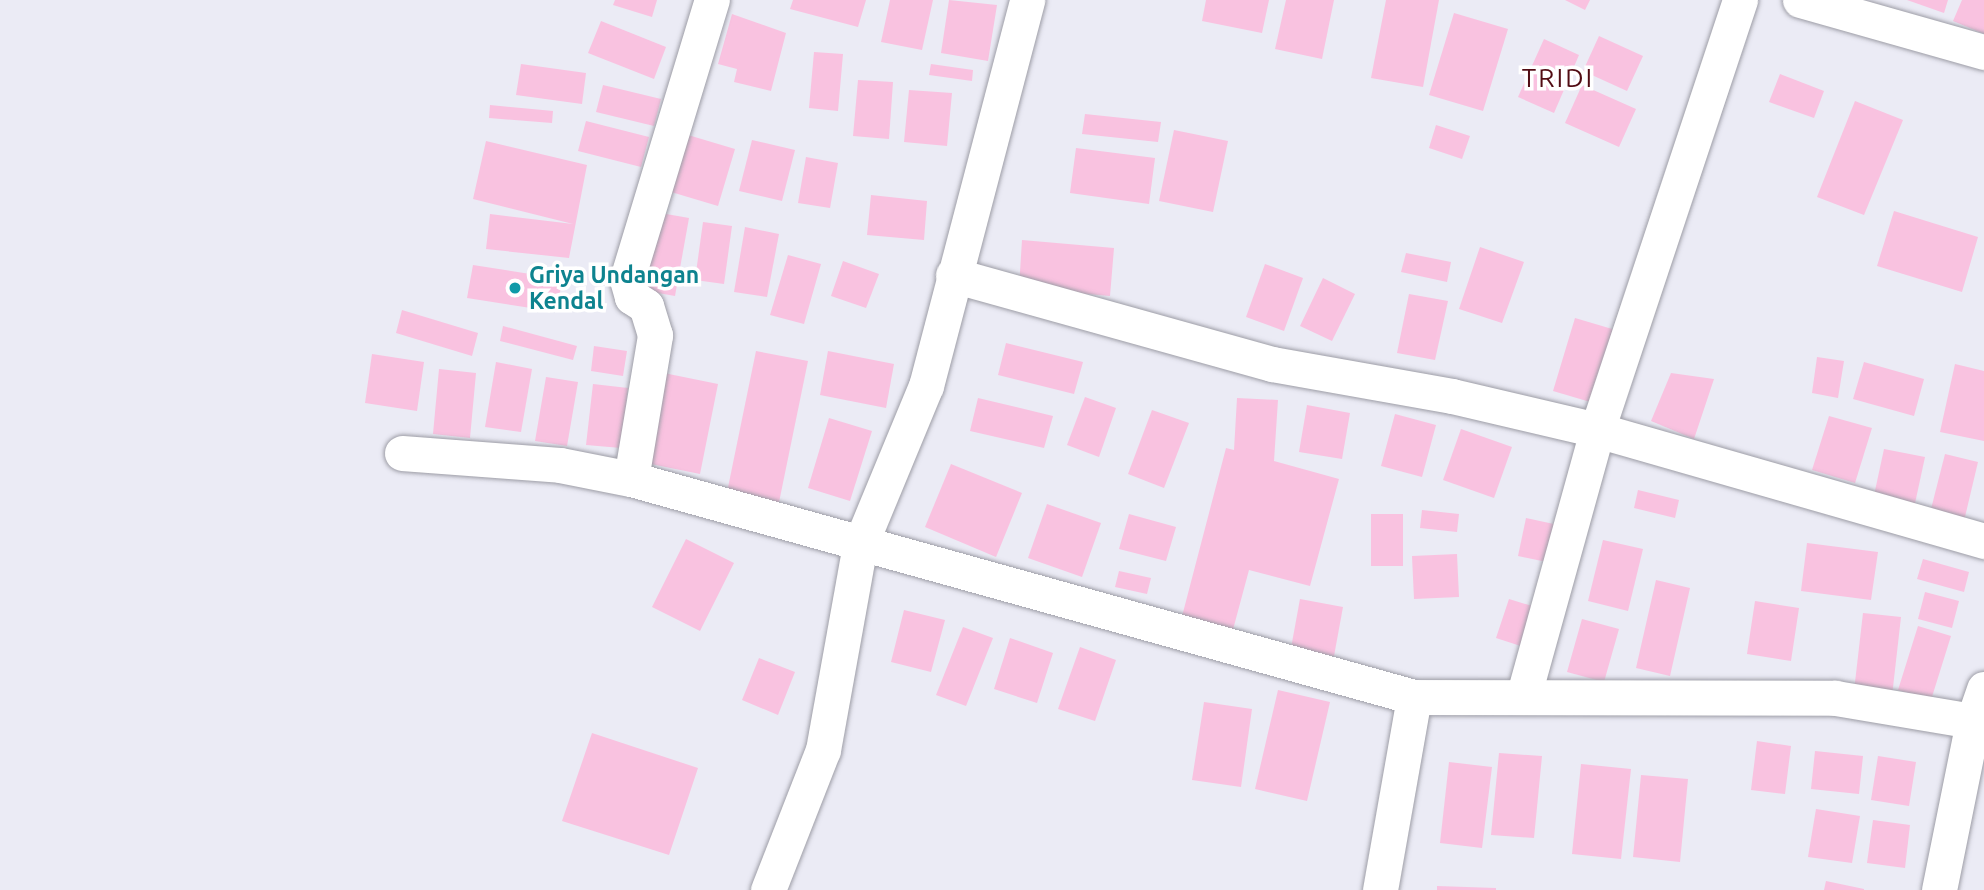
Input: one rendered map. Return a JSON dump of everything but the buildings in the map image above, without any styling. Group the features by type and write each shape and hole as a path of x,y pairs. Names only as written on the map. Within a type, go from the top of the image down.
{"street":[{"path":"631,479 655,335 646,306 632,298 626,279 712,0"},
{"path":"768,890 823,750 860,545 926,386 1027,0"},
{"path":"1524,694 1597,430 1740,0"},
{"path":"1800,0 1984,52"},
{"path":"953,275 1272,364 1452,396 1597,430 1984,541"},
{"path":"402,453 561,465 631,479 860,545 1415,697 1524,694 1835,698 1978,705 1939,890"},
{"path":"1380,890 1415,697"}],"place":[{"name":"Griya Undangan Kendal","path":"515,288"}],"district":[{"name":"TRIDI","path":"1558,78"}]}
